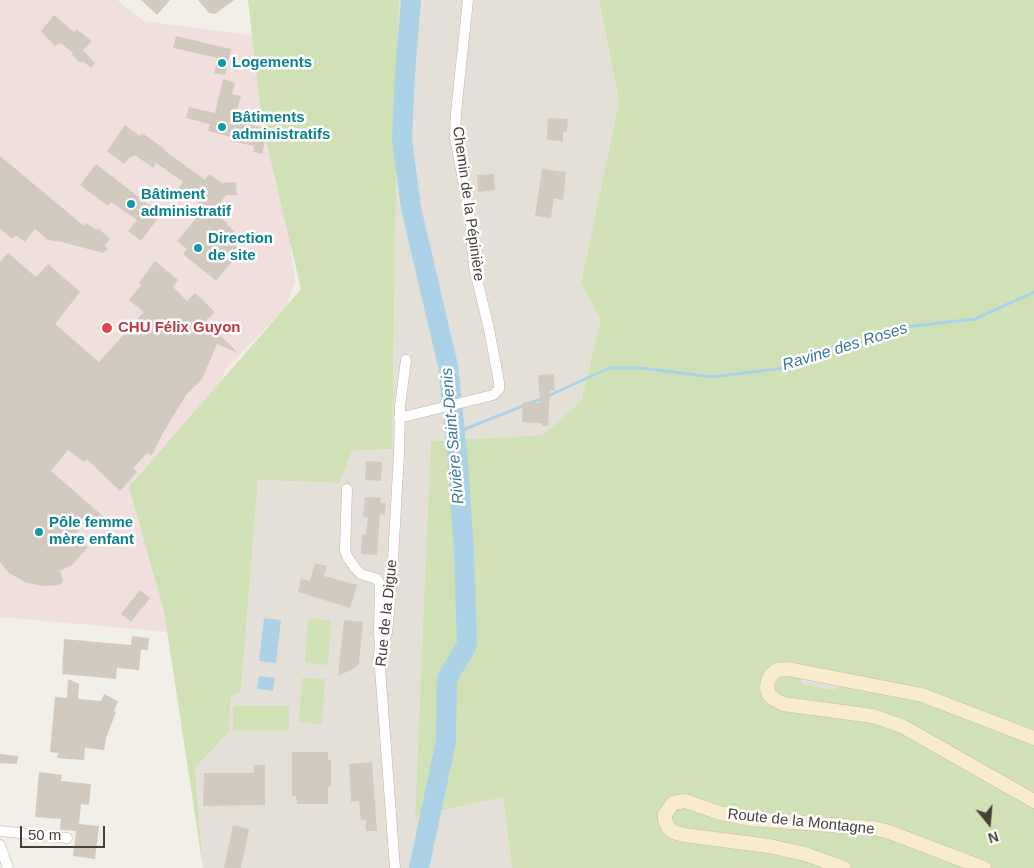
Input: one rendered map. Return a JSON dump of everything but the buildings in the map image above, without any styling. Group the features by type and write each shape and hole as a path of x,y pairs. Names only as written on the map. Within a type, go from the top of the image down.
{"main road":[{"path":"1034,738 922,695 788,669 777,670 768,681 769,695 783,704 873,716 902,726 1034,801"},
{"name":"Route de la Montagne","path":"844,868 805,854 769,846 673,832 668,827 665,814 673,803 685,801 720,813 749,819 873,828 984,868"}],"street":[{"name":"Chemin de la Pépinière","path":"402,417 496,393 499,382 474,267 470,218 458,159 456,137 456,112 468,0"},
{"name":"Rue de la Digue","path":"395,868 380,647 387,633 406,360"},
{"path":"347,489 347,556 361,574 377,579 380,584 380,647"},
{"path":"0,831 67,838"},
{"path":"0,846 8,868"}],"shaded area":[{"path":"0,0 117,0 144,21 257,36 283,188 295,282 286,307 226,369 169,525 169,632 0,617"},
{"path":"399,0 599,0 619,101 581,283 601,320 581,401 543,435 432,441 415,815 503,796 512,868 203,868 195,768 229,732 231,697 241,691 258,480 340,483 352,451 392,449"},
{"path":"800,677 841,686 833,690 802,684"}],"green space":[{"path":"248,0 399,0 392,449 352,451 340,483 258,480 241,691 231,697 229,732 195,768 203,868 164,611 129,487 301,289 262,123"},
{"path":"599,0 1034,0 1034,868 512,868 503,797 415,816 431,441 543,435 581,401 601,320 581,283 619,101"},
{"path":"308,619 331,620 328,665 305,663"},
{"path":"302,678 325,679 322,724 299,722"},
{"path":"233,706 289,706 289,731 233,730"}],"water":[{"path":"264,618 281,620 276,663 259,661"},
{"path":"259,676 275,678 273,691 257,689"}],"waterway":[{"name":"Ravine des Roses","path":"411,0 402,139 411,208 448,366 458,461 464,552 467,645 447,678 446,741 419,868"},
{"name":"Ravine des Roses","path":"455,433 548,396 609,368 642,368 712,377 784,368 904,327 975,319 1034,292"}],"place":[{"name":"Logements","path":"222,63"},
{"name":"Bâtiments administratifs","path":"222,127"},
{"name":"Bâtiment administratif","path":"131,204"},
{"name":"Direction de site","path":"198,248"},
{"name":"CHU Félix Guyon","path":"107,328"},
{"name":"Pôle femme mère enfant","path":"39,532"}],"water label":[{"name":"Rivière Saint-Denis","path":"453,436"}]}
